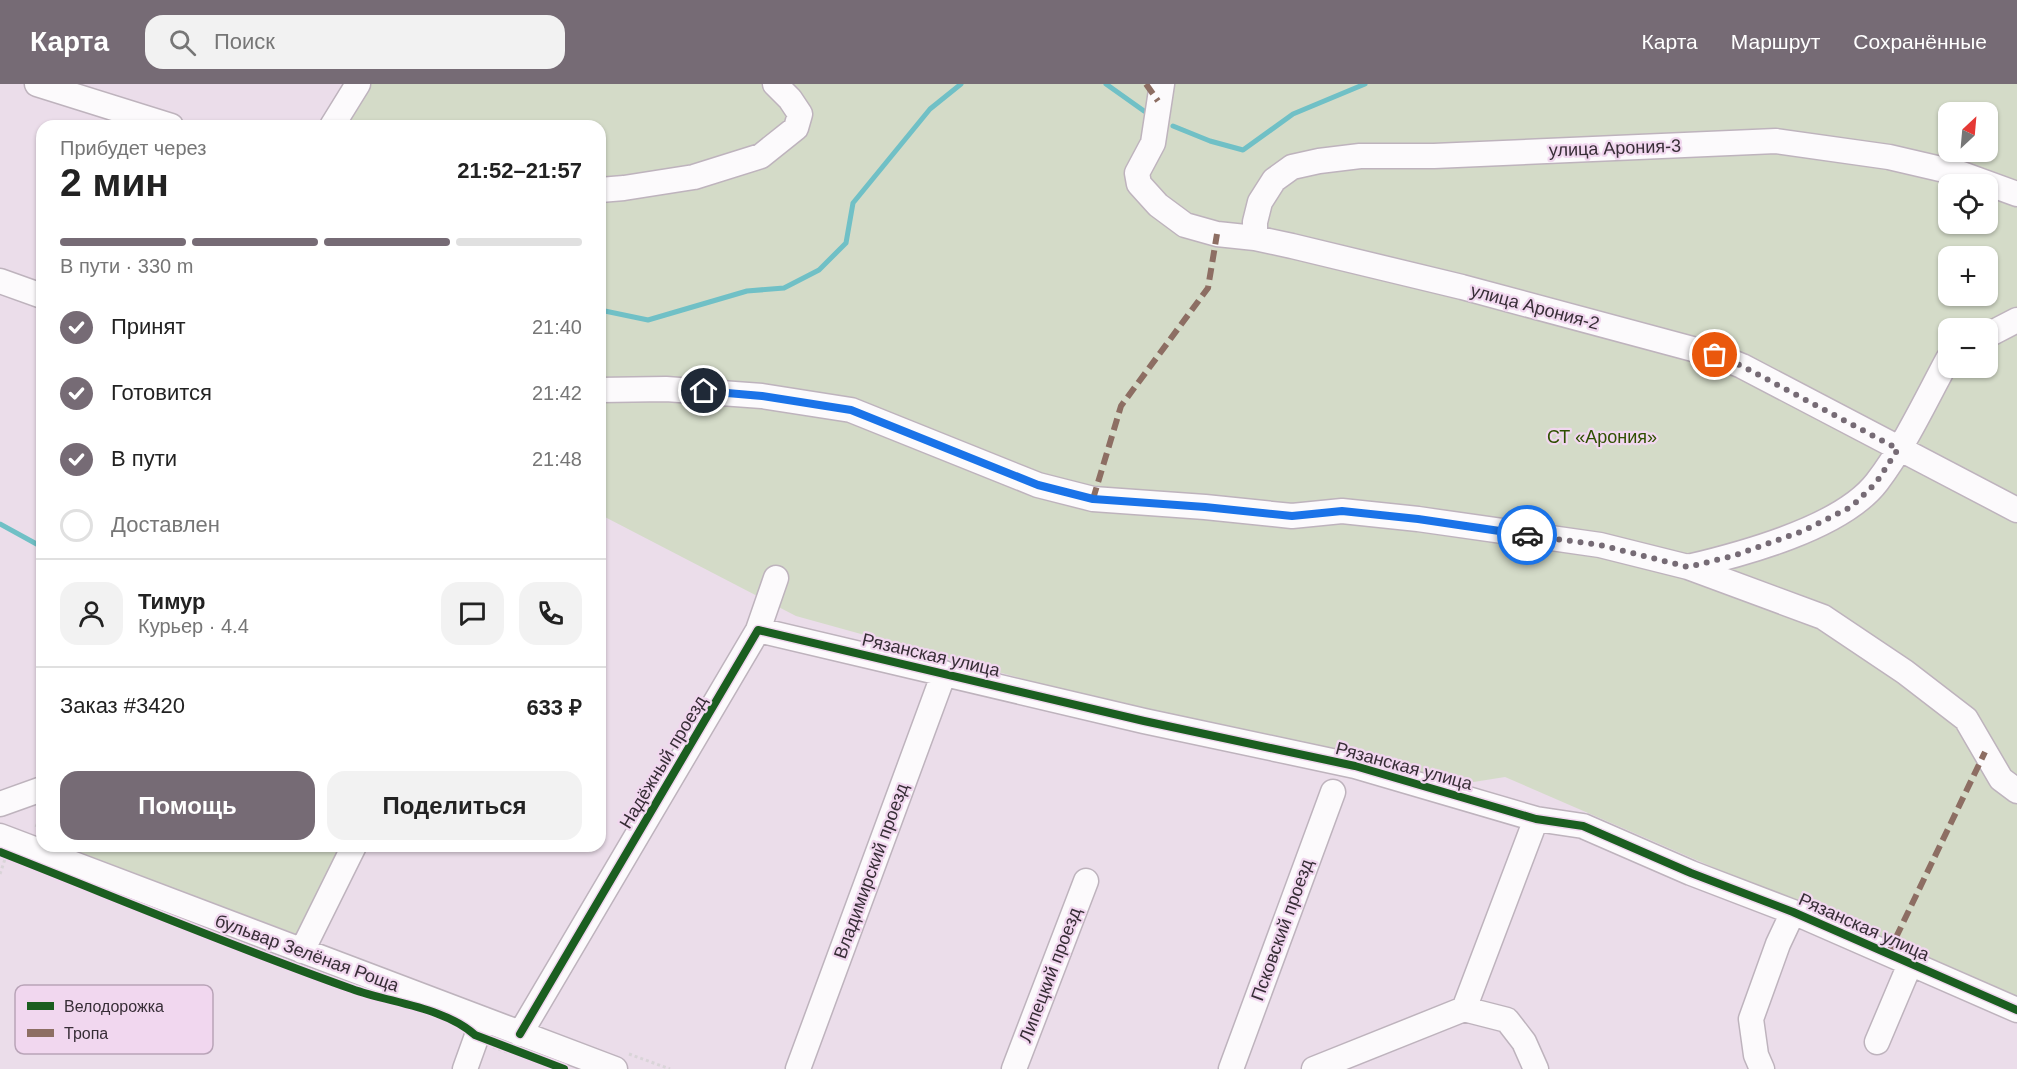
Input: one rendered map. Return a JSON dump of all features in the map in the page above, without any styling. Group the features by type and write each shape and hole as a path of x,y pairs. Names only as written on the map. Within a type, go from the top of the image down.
{"street":[{"path":"38,84 152,120"},
{"path":"336,120 358,84"},
{"path":"606,189 694,177 761,156 796,128 800,114 790,99 775,84"},
{"name":"улица Арония-2","path":"1162,84 1153,143 1137,172 1139,184 1158,205 1185,225 1217,234 1255,238 1462,287 1715,355 1742,366 2017,510"},
{"name":"улица Арония-3","path":"1255,238 1255,222 1260,202 1274,180 1292,167 1360,156 1434,156 1776,141 1890,157 1962,174 2017,194"},
{"path":"0,281 36,294"},
{"path":"1998,330 2017,320"},
{"path":"1688,567 1733,556 1803,531 1851,507 1876,483 1898,449 1938,377"},
{"path":"606,390 666,388 762,396 851,410 1038,485 1093,499 1292,516 1342,511 1418,519 1600,545 1688,567 1823,617 1905,672 1966,719 2001,779 2017,791"},
{"name":"Надёжный проезд","path":"520,1043 758,630 776,578"},
{"name":"Рязанская улица","path":"758,630 1144,721 1355,766 1536,819 1583,826 1691,873 1793,912 2017,1010"},
{"name":"Владимирский проезд","path":"798,1069 944,673"},
{"path":"0,804 36,791"},
{"name":"Псковский проезд","path":"1231,1069 1333,792"},
{"path":"1464,1009 1536,819"},
{"name":"бульвар Зелёная Роща","path":"4,850 302,951 520,1043 615,1069"},
{"path":"302,951 351,852"},
{"name":"Липецкий проезд","path":"1014,1069 1086,881"},
{"path":"1762,1069 1756,1055 1751,1019 1778,944 1793,912"},
{"path":"1877,1042 1910,964"},
{"path":"1314,1069 1464,1009 1507,1020 1524,1042 1536,1069"},
{"path":"465,1069 480,1027"}],"path":[{"path":"0,874 4,850"},
{"path":"480,1027 520,1043"}],"green space":[{"name":"СТ «Арония»","path":"365,84 2017,84 2017,999 1505,777 1423,790 796,616 606,518 606,120 344,120"},
{"path":"77,852 341,852 299,935"}],"waterway":[{"path":"606,311 648,320 747,291 784,288 819,270 846,243 853,203 930,109 961,84"},
{"path":"1106,84 1144,111"},
{"path":"1173,126 1210,141 1243,150 1293,114 1365,84"},
{"path":"0,524 36,544"}],"marked path":[{"path":"1146,84 1158,101"},
{"path":"1093,499 1121,406 1208,288 1217,234"},
{"path":"1888,954 1985,752"}],"cycle path":[{"path":"520,1034 758,630 1144,721 1355,766 1536,819 1583,826 1691,873 1793,912 2017,1010"},
{"path":"0,852 308,973 367,994 448,1018 475,1035 564,1069"}],"way so far":[{"path":"1527,535 1600,545 1688,567 1733,556 1803,531 1851,507 1876,483 1898,449 1742,366 1715,355"}],"route":[{"path":"704,391 762,396 851,410 1038,485 1093,499 1292,516 1342,511 1418,519 1527,535"}]}
